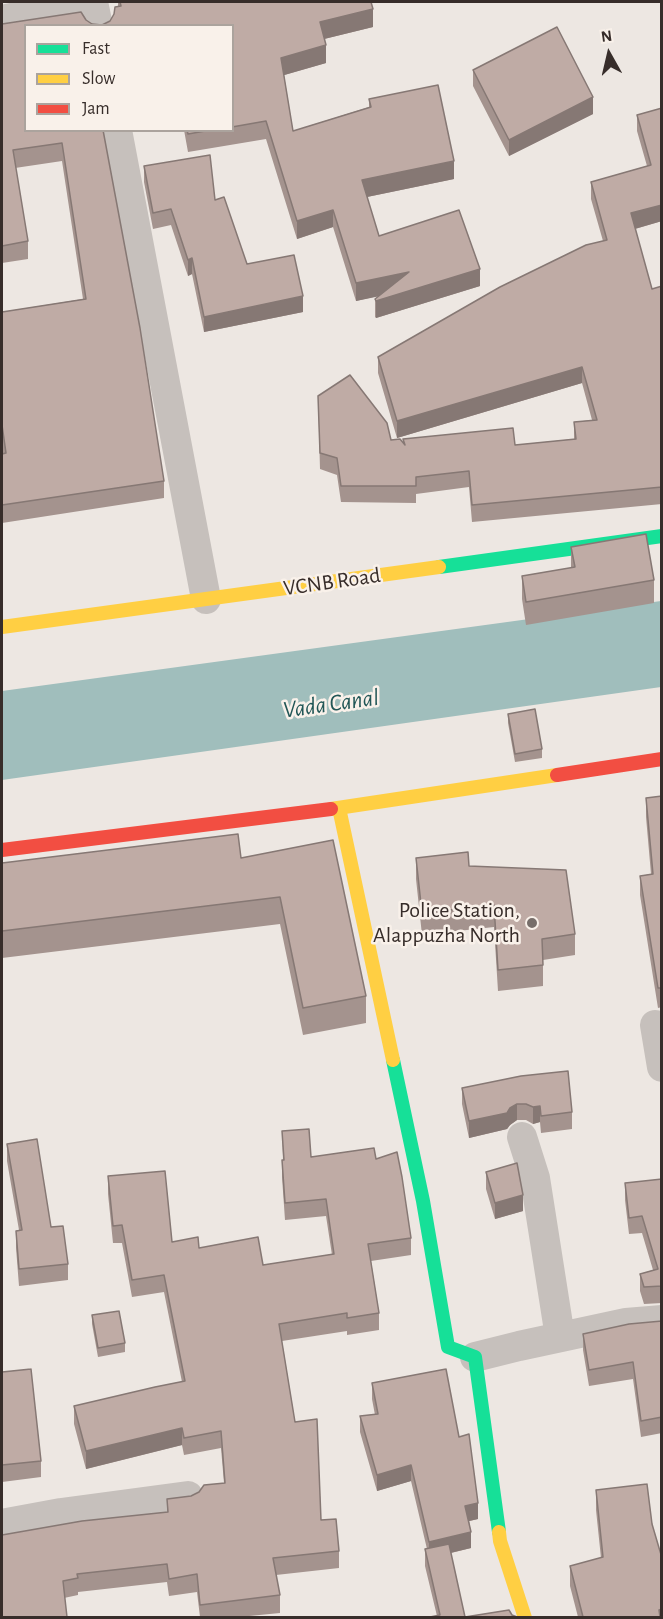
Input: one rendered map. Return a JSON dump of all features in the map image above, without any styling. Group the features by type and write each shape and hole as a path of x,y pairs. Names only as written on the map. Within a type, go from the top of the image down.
{"main road":[{"name":"VCNB Road","path":"2,627 662,536"},
{"path":"2,850 339,808 662,759"},
{"path":"339,808 423,1201 448,1347 475,1357 500,1541 525,1617"}],"street":[{"path":"2,20 72,2"},
{"path":"93,2 98,24"},
{"path":"117,132 206,599"},
{"path":"655,1025 662,1066"},
{"path":"522,1137 535,1178 560,1337"},
{"path":"475,1357 626,1323 662,1320"},
{"path":"2,1524 61,1513 188,1496"}],"water":[{"name":"Vada Canal","path":"661,601 661,687 2,780 2,691"}],"building":[{"path":"120,2 371,2 373,9 320,22 326,45 281,58 293,131 371,107 369,99 438,85 454,161 362,180 379,236 459,210 480,269 376,301 375,299 409,272 356,283 333,210 297,221 266,121 234,127 234,24 104,24 110,21 115,7 121,6"},
{"path":"81,12 92,24 24,24 24,132 103,132 140,328 164,481 2,505 2,454 6,453 2,425 2,312 86,299 62,143 13,150 28,241 2,246 2,24"},
{"path":"557,27 593,97 509,140 473,70"},
{"path":"662,108 662,205 631,213 652,289 662,286 662,487 472,505 469,471 416,477 416,486 341,486 337,458 320,453 318,396 350,375 387,423 391,440 400,439 405,445 403,439 513,428 515,445 576,439 574,422 597,420 582,367 397,421 378,357 500,287 586,245 607,240 591,182 651,165 637,115"},
{"path":"210,155 215,200 224,197 247,264 294,255 303,296 204,317 192,258 188,260 171,209 153,213 144,166"},
{"path":"646,534 654,580 526,602 522,576 575,567 571,547"},
{"path":"535,709 542,749 515,754 508,714"},
{"path":"662,796 662,988 658,988 640,876 653,874 646,798"},
{"path":"238,834 241,858 333,840 366,996 303,1008 280,897 2,931 2,863"},
{"path":"468,852 469,866 566,870 575,934 542,939 543,965 498,970 494,905 422,913 416,858"},
{"path":"568,1071 572,1112 541,1116 540,1106 517,1104 507,1113 469,1121 462,1088 521,1076"},
{"path":"309,1129 311,1157 374,1148 376,1159 397,1152 411,1238 368,1244 379,1313 347,1318 347,1313 279,1324 295,1422 317,1419 321,1520 336,1519 339,1551 273,1558 280,1595 200,1605 197,1574 169,1579 167,1564 77,1574 78,1578 63,1581 67,1617 2,1617 2,1535 82,1521 168,1512 167,1499 191,1496 199,1492 204,1485 225,1483 221,1431 184,1438 182,1428 86,1451 74,1406 185,1381 164,1275 132,1280 122,1225 113,1226 108,1176 165,1171 172,1242 198,1237 199,1248 258,1237 263,1265 334,1254 326,1199 285,1203 282,1131"},
{"path":"37,1139 51,1227 63,1226 68,1264 19,1269 16,1231 22,1230 7,1144"},
{"path":"517,1163 523,1195 495,1203 486,1172"},
{"path":"662,1179 662,1286 644,1287 640,1274 658,1269 642,1216 629,1218 625,1183"},
{"path":"119,1311 125,1343 98,1348 92,1315"},
{"path":"662,1321 662,1417 641,1421 633,1362 589,1370 583,1334 629,1324"},
{"path":"31,1369 41,1461 2,1465 2,1372"},
{"path":"446,1369 459,1437 469,1434 478,1503 465,1506 471,1532 429,1542 411,1465 377,1475 360,1416 378,1414 372,1383"},
{"path":"647,1484 652,1524 662,1558 660,1617 583,1617 570,1566 603,1557 596,1490"},
{"path":"449,1544 465,1617 430,1617 440,1615 425,1549"},
{"path":"509,1610 517,1617 465,1617"}],"traffic: fast":[{"path":"439,567 662,536"},
{"path":"393,1060 423,1201 448,1347 475,1357 499,1532"}],"traffic: slow":[{"path":"2,627 439,567"},
{"path":"331,809 557,775"},
{"path":"339,808 393,1060"},
{"path":"499,1532 525,1618"}],"traffic: jam":[{"path":"557,775 662,759"},
{"path":"2,850 331,809"}],"place":[{"name":"Police Station, Alappuzha North","path":"532,923"}]}
